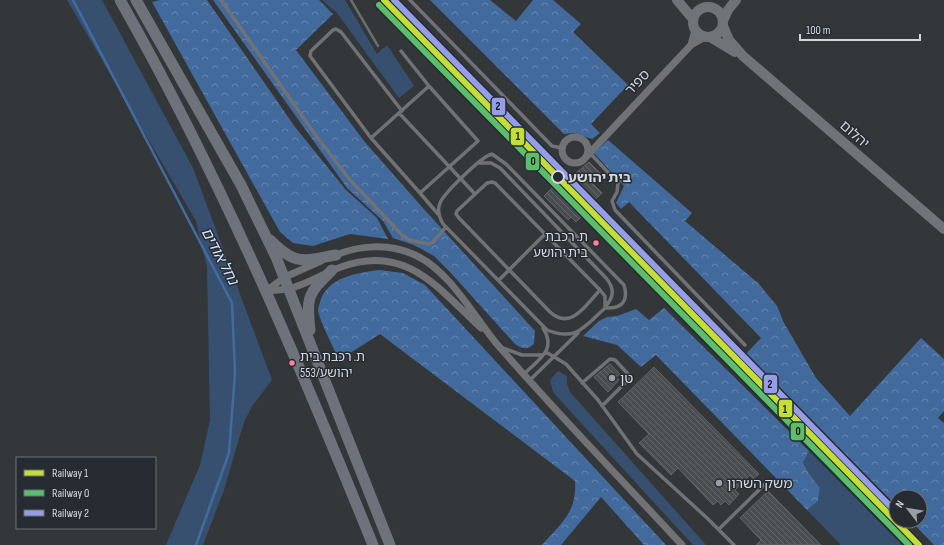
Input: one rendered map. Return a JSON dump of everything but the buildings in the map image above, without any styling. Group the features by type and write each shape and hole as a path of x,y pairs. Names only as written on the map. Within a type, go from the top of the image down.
{"main road":[{"path":"120,0 184,119 266,291 336,453 373,545"},
{"path":"136,0 222,152 266,236 285,277 390,545"},
{"path":"266,236 284,254 298,260 336,255"},
{"path":"312,345 308,306 309,300 316,286 332,270"}],"street":[{"path":"677,0 693,19 695,30 707,37 718,33 728,10 736,0"},
{"path":"682,0 720,13 723,23"},
{"path":"693,19 698,12 731,0"},
{"name":"יהלום","path":"723,23 729,40 748,61 944,229"},
{"name":"ספיר","path":"691,45 695,30"},
{"name":"יהלום","path":"707,37 748,61"},
{"name":"ספיר","path":"587,154 604,138 691,45 707,37"},
{"path":"585,143 587,154 579,162 571,163 565,158 562,148 566,141 574,138 582,140 585,143 592,143 604,138"},
{"path":"266,291 285,277 350,250 374,247 402,250 416,255 426,261 445,278 524,374 682,545"},
{"path":"266,291 289,288 354,262 374,260 398,262 410,267 436,286 498,344"}],"lane":[{"path":"221,0 314,133 350,180 402,235 414,242 429,244 446,227"},
{"path":"410,0 552,146 562,148"},
{"path":"475,194 400,112 341,32 336,28 311,51 310,56 371,138 438,214 446,227 547,330 558,333 578,333"},
{"path":"401,51 429,86 478,141 420,193"},
{"path":"371,138 429,86"},
{"path":"438,214 442,199 479,163 488,155 492,154 499,157 620,280 624,286 626,294 624,300 616,309 605,308"},
{"path":"587,154 618,183 617,192 612,202 615,210 745,345"},
{"path":"479,163 491,163 500,168 606,278 613,289 613,295 605,308 530,380"},
{"path":"600,290 575,316 564,320 554,315 457,216 457,211 487,183 492,182 600,290 605,296 605,308"},
{"path":"499,280 545,234"},
{"path":"524,374 545,353 548,340 541,325"},
{"path":"498,344 522,355 545,353 554,356 566,364 602,406 637,454 719,529 734,545"},
{"path":"582,382 610,358 629,375 629,379 602,406"},
{"path":"719,529 766,483"}],"shaded area":[{"path":"67,0 102,0 193,168 272,380 252,406 244,422 224,490 203,545 166,545 200,465 210,420 207,267 196,221"},
{"path":"322,0 345,0 377,54 387,45 414,86 399,98 337,13"},
{"path":"558,371 567,376 567,384 570,392 706,545 693,545 553,392 550,380"},
{"path":"809,451 902,545 841,545 807,510 818,501 820,488 808,472 803,461"}],"green space":[{"path":"160,0 207,0 295,127 346,190 377,218 388,239 350,234 313,246 293,243 280,232 152,2"},
{"path":"213,0 319,0 333,14 296,50 364,141 535,331 534,344 524,348 515,344 434,256 414,245 393,238 383,221 347,188"},
{"path":"430,0 490,0 516,21 533,0 553,0 581,24 573,32 628,85 591,124 600,133 592,139 574,133 564,134"},
{"path":"608,140 692,213 685,221 759,284 777,306 784,323 816,378 850,416 921,338 944,359 944,411 938,418 944,423 944,545 934,545 919,529 928,529 928,489 888,489 888,498 743,357 761,338 629,202 621,209 616,203 624,186 594,153"},
{"path":"379,270 403,273 425,285 666,545 644,545 601,497 561,545 542,545 561,524 570,510 575,492 575,481 380,334 339,360 324,329 318,311 324,294 329,287 344,278"},
{"path":"664,308 809,451 803,462 808,472 820,488 818,501 807,510 656,355 641,367 617,345 583,336 599,321 607,317 617,316 636,309 649,320"}],"waterway":[{"name":"נחל אודים","path":"73,0 232,303 235,373 229,453 196,545"}],"railway":[{"path":"351,0 378,46"}],"rail line":[{"name":"1","path":"384,0 919,545"},
{"name":"2","path":"394,0 888,504"},
{"name":"0","path":"379,5 909,545"}],"place":[{"name":"בית יהושע","path":"558,177"},
{"name":"ת. רכבת בית יהושע","path":"596,243"},
{"name":"ת. רכבת בית יהושע/553","path":"292,363"},
{"name":"טן","path":"612,378"},
{"name":"משק השרון","path":"719,483"}]}
